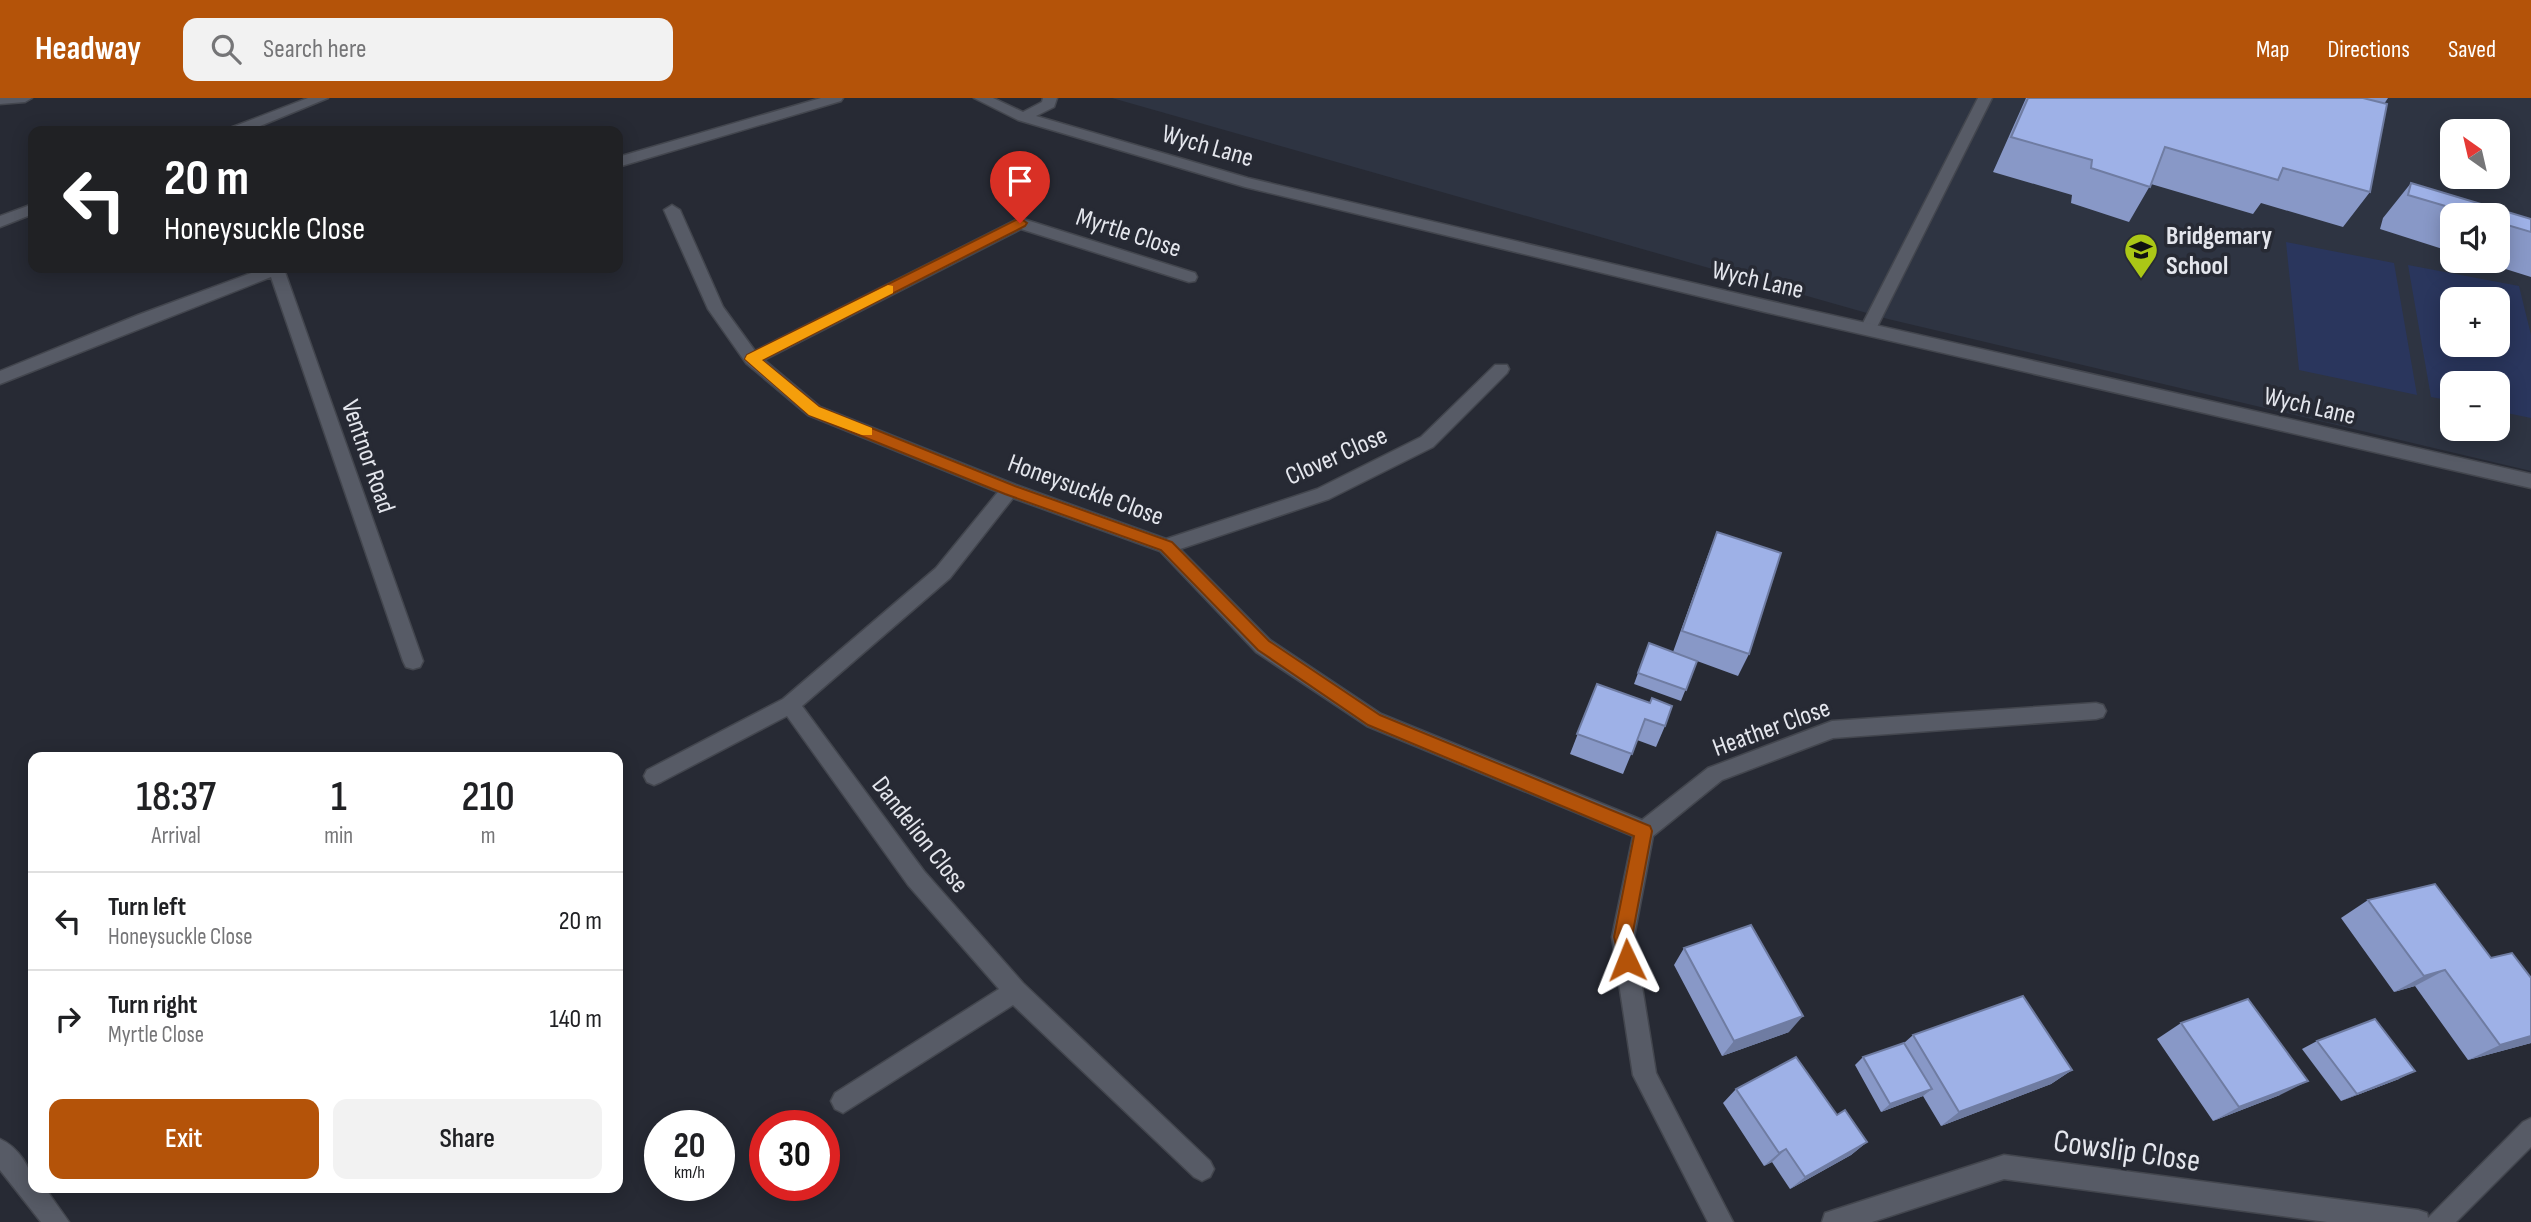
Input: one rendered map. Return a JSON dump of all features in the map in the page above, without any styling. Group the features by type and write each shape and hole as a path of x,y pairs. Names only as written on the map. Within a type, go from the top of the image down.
{"street":[{"path":"0,100 25,98"},
{"path":"248,126 321,98"},
{"path":"623,161 836,98"},
{"name":"Wych Lane","path":"981,98 1023,117 1245,182 2531,481"},
{"path":"1023,117 1049,104 1050,98"},
{"path":"1868,329 1985,98"},
{"name":"Honeysuckle Close","path":"671,210 716,309 752,359 814,411 1010,490 1166,546 1263,646 1374,720 1644,831"},
{"path":"0,222 28,211"},
{"name":"Myrtle Close","path":"752,359 1020,223 1189,277"},
{"path":"0,377 144,318 265,273"},
{"name":"Ventnor Road","path":"280,273 413,661"},
{"name":"Clover Close","path":"1166,546 1323,494 1427,442 1501,369"},
{"path":"654,776 790,705 943,573 1010,490"},
{"name":"Dandelion Close","path":"790,705 916,878 1015,991 1202,1168"},
{"name":"Heather Close","path":"1644,831 1715,774 1832,730 2096,711"},
{"path":"1644,831 1623,937 1645,1075 1721,1222"},
{"path":"843,1101 1015,991"},
{"path":"2439,1222 2531,1130"},
{"path":"0,1151 28,1186"},
{"name":"Cowslip Close","path":"1834,1222 2004,1167 2418,1222"},
{"path":"34,1193 57,1222"}],"shaded area":[{"name":"Bridgemary School","path":"1112,98 2531,98 2531,471 1888,319"},
{"path":"2286,242 2394,263 2417,395 2299,370"},
{"path":"2408,265 2519,286 2531,335 2531,418 2510,414 2510,371 2440,371 2440,399 2431,397"}],"building":[{"path":"2028,98 2363,98 2387,104 2370,192 2283,168 2278,180 2165,147 2150,187 2091,168 2092,160 2011,137"},
{"path":"2411,183 2478,203 2440,204 2408,195"},
{"path":"2510,213 2531,219 2531,232 2510,226"},
{"path":"1717,532 1781,553 1749,654 1682,631"},
{"path":"1649,643 1697,661 1686,690 1638,673"},
{"path":"1597,684 1650,703 1652,698 1672,706 1665,726 1645,719 1632,754 1577,734"},
{"path":"2435,884 2491,958 2512,953 2531,978 2531,1036 2500,1045 2445,970 2424,976 2368,900"},
{"path":"1751,925 1803,1016 1734,1041 1684,948"},
{"path":"2023,996 2072,1070 1959,1112 1913,1035"},
{"path":"2248,999 2308,1081 2239,1107 2181,1023"},
{"path":"2375,1019 2415,1071 2357,1094 2317,1041"},
{"path":"1904,1043 1932,1089 1890,1104 1863,1057"},
{"path":"1796,1057 1837,1115 1845,1110 1867,1142 1805,1177 1786,1149 1779,1153 1736,1089"}],"slow traffic":[{"path":"867,431 814,411 752,359 888,289"}],"place":[{"name":"Bridgemary School","path":"2141,280"}],"route":[{"path":"1020,223 752,359 814,411 904,445 1010,490 1166,546 1263,646 1374,720 1644,831 1623,937 1627,960"}]}
